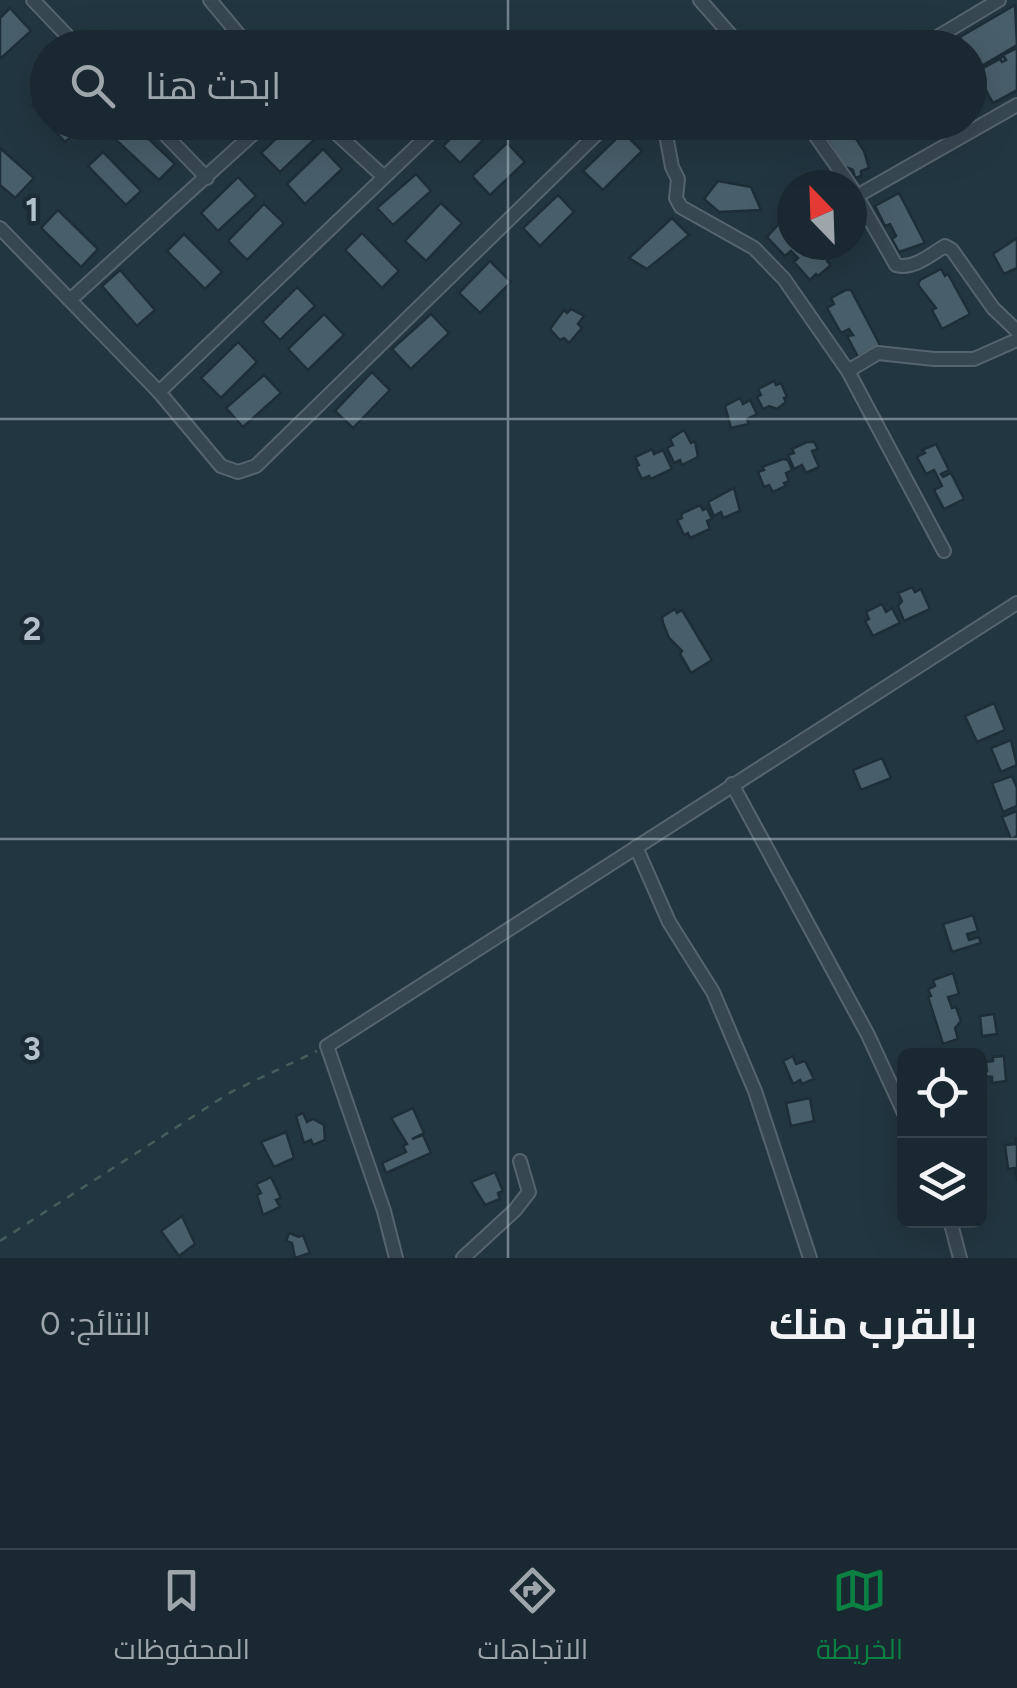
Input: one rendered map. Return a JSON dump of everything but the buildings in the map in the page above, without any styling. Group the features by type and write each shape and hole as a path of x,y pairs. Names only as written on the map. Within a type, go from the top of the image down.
{"street":[{"path":"33,0 62,30"},
{"path":"210,0 235,30"},
{"path":"700,0 726,30"},
{"path":"948,30 999,0"},
{"path":"987,121 1017,105"},
{"path":"170,140 207,178"},
{"path":"70,300 247,140"},
{"path":"343,140 384,178"},
{"path":"159,392 423,140"},
{"path":"0,228 159,392 221,466 238,472 256,466 591,140"},
{"path":"663,140 678,178 676,198 681,207 754,248 784,279 848,371 944,550"},
{"path":"818,140 839,170"},
{"path":"867,183 949,140"},
{"path":"867,214 896,265 905,268 945,246 952,250 993,308 1017,331"},
{"path":"848,371 878,352 974,359 1017,340"},
{"path":"396,1258 328,1046 1017,604"},
{"path":"732,784 868,1034 897,1098"},
{"path":"636,847 669,922 720,1008 755,1091 810,1258"},
{"path":"463,1258 515,1210 528,1192 520,1161"},
{"path":"952,1228 960,1258"}],"path":[{"path":"0,1241 230,1092 328,1046"}]}
